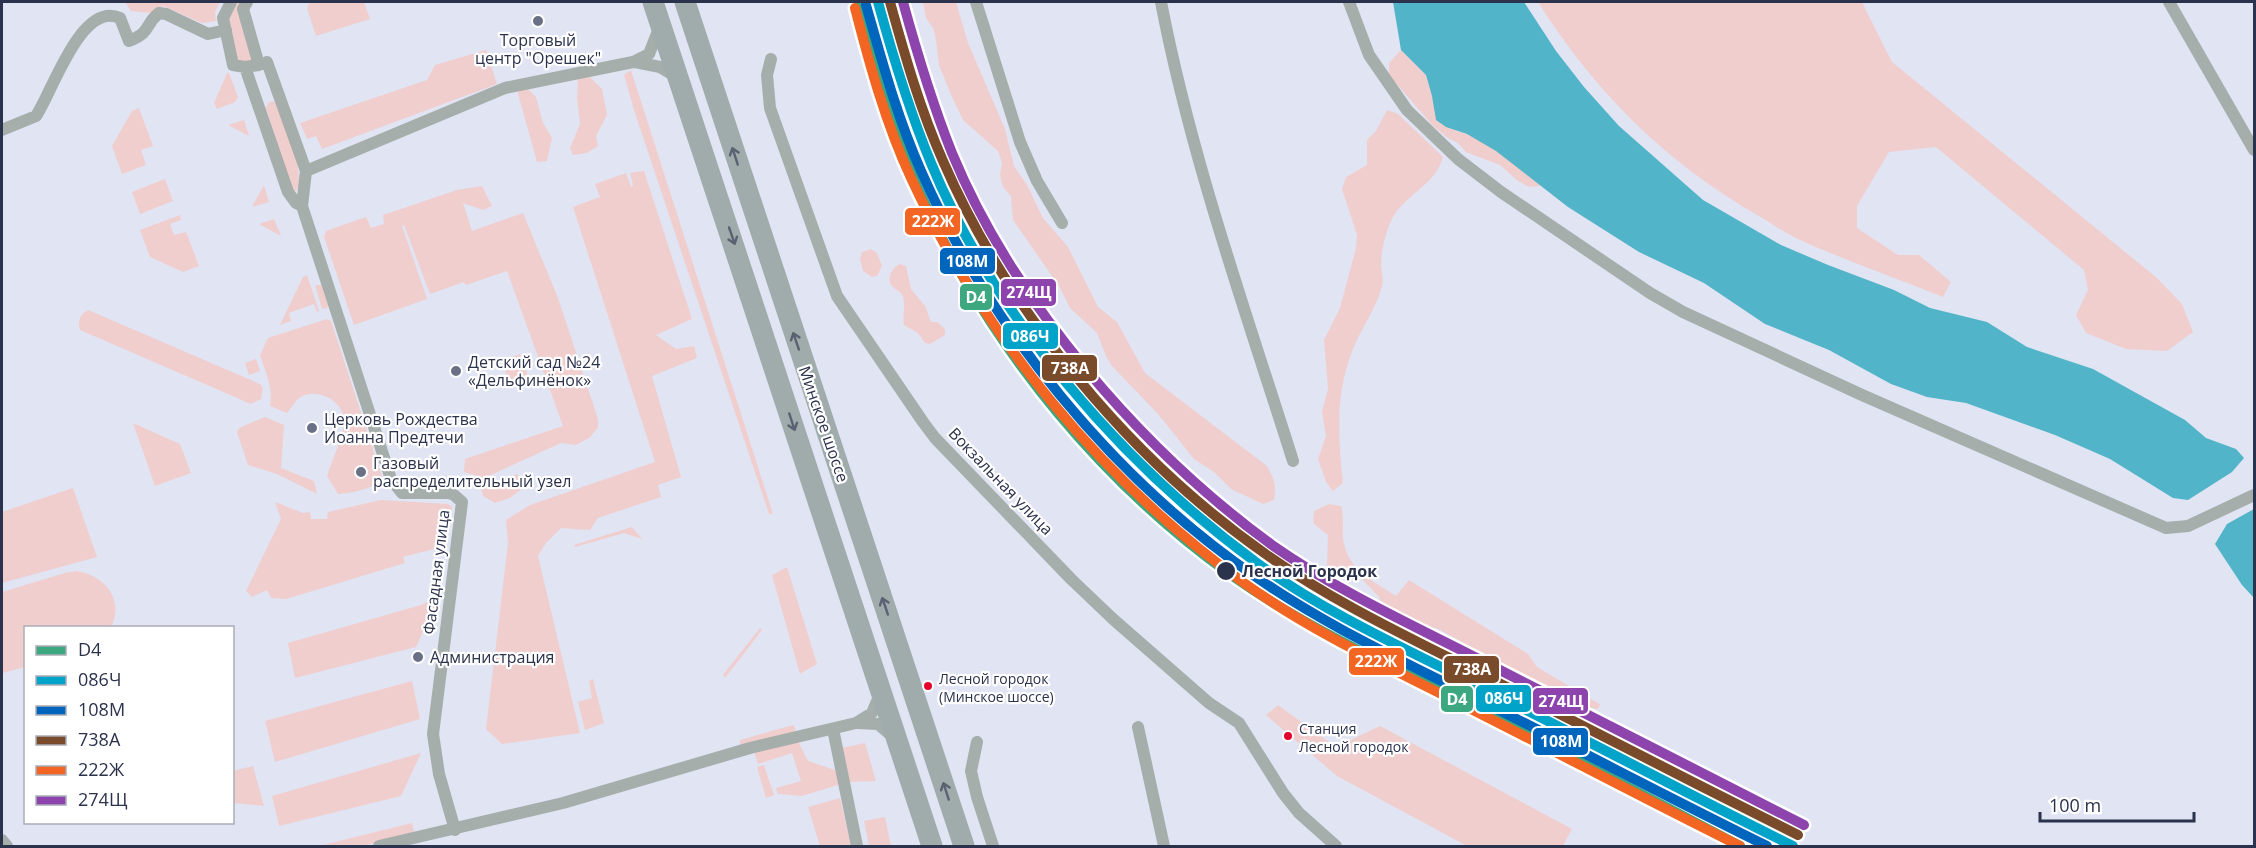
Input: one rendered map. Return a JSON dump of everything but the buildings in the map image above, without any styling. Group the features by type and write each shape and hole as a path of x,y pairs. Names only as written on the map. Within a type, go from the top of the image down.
{"highway":[{"name":"Минское шоссе","path":"653,2 932,846"},
{"name":"Минское шоссе","path":"685,2 964,846"}],"street":[{"path":"231,2 223,18 233,65 245,67 263,63"},
{"path":"247,2 243,9 263,63 281,98 306,171 505,88 633,62 649,54 661,24"},
{"path":"976,2 1020,142 1037,180 1062,223"},
{"path":"1161,2 1174,69 1211,205 1293,461"},
{"path":"1349,2 1369,55 1407,110 1458,159 1501,192 1650,293 1683,312 1862,395 2166,528 2188,526 2254,495"},
{"path":"2169,2 2254,150"},
{"path":"2,130 36,116 69,51 95,20 104,15 120,18 129,41 144,34 153,18 159,13 208,34 226,30"},
{"name":"Вокзальная улица","path":"771,59 767,75 770,108 837,296 923,422 935,438 1113,619 1209,703 1239,723 1283,793 1299,813 1336,846"},
{"path":"633,62 660,67 679,78"},
{"path":"245,67 288,192 296,203 302,206"},
{"name":"Фасадная улица","path":"306,171 302,206 391,478 402,493 449,493 462,502 433,734 439,774 455,830"},
{"path":"379,846 455,830 600,793 750,748 856,723 866,718 875,709 880,693"},
{"path":"856,723 878,724 896,740"},
{"path":"1138,727 1164,846"},
{"path":"833,729 857,846"},
{"path":"977,742 971,771 993,846"},
{"path":"2,840 7,846"}],"shaded area":[{"path":"125,2 220,2 215,12 216,21 202,23 163,6 151,13 131,11"},
{"path":"235,2 243,2 253,60 245,63 236,61 227,17"},
{"path":"310,2 364,2 370,19 316,36 307,8"},
{"path":"923,2 956,2 968,43 1005,129 1014,166 1027,185 1043,218 1068,247 1098,307 1117,322 1145,373 1267,466 1274,482 1274,500 1263,504 1231,489 1214,472 1194,459 1158,414 1112,366 1097,333 1070,308 1059,286 1013,220 1011,196 1003,187 1000,175 1002,163 998,151 963,120 939,65 933,28 926,18"},
{"path":"1538,2 1862,2 1892,62 2157,278 2182,304 2193,332 2167,351 2126,349 2086,333 2076,315 2088,290 2084,270 1936,147 1889,152 1857,206 1857,228 1898,255 1919,255 1951,282 1943,297 1794,237 1723,194 1662,148 1634,122 1583,66"},
{"path":"486,50 497,84 322,149 316,136 307,139 300,123 427,80 435,65"},
{"path":"1401,50 1426,75 1432,96 1456,131 1490,146 1541,186 1529,187 1518,181 1500,165 1466,152 1458,143 1433,126 1389,75 1389,63"},
{"path":"631,70 773,514 769,514 634,110 624,75"},
{"path":"229,73 238,97 235,102 217,109 214,103"},
{"path":"588,75 602,89 607,115 596,136 598,146 587,153 573,155 570,148 580,124 577,98 578,79"},
{"path":"526,87 536,97 543,123 552,138 547,161 537,162 517,90"},
{"path":"273,101 277,104 297,161 299,183 296,191 292,190 288,180 266,108 269,102"},
{"path":"139,108 153,146 141,150 146,165 122,174 112,146 132,111"},
{"path":"1387,110 1398,114 1443,157 1434,175 1397,211 1388,229 1381,259 1382,286 1353,349 1343,382 1339,431 1343,483 1333,491 1326,482 1318,459 1326,436 1322,412 1328,389 1324,340 1340,308 1356,248 1357,235 1342,189 1346,177 1367,165 1367,140 1376,131"},
{"path":"244,120 249,136 228,125"},
{"path":"644,171 692,319 656,335 676,349 694,346 697,358 652,376 681,477 658,485 661,497 598,518 590,530 561,528 546,543 538,556 580,733 502,744 486,729 508,543 506,520 530,505 655,462 573,207 600,197 595,184 626,173 631,187 633,185 630,173"},
{"path":"165,179 173,201 140,214 132,192"},
{"path":"264,185 269,202 252,207"},
{"path":"482,186 492,206 483,210 463,203 472,231 523,213 558,298 598,419 598,428 589,438 576,445 561,443 484,478 464,472 465,459 563,426 507,271 430,294 404,225 402,226 427,299 354,325 324,237 326,231 366,217 371,228 384,224 383,215 457,190"},
{"path":"180,215 181,220 170,224 174,235 186,232 199,266 183,272 150,257 140,230"},
{"path":"274,219 281,236 259,224"},
{"path":"871,249 877,253 882,266 877,276 872,277 863,271 860,259 862,252"},
{"path":"900,264 906,266 911,289 925,306 931,322 937,322 945,329 945,335 930,344 925,343 918,333 904,325 903,297 890,281 892,271"},
{"path":"307,275 319,311 317,312 314,304 289,313 291,321 280,325 303,277"},
{"path":"315,285 323,285 327,308 322,309"},
{"path":"88,310 260,384 263,388 261,399 251,404 80,330 80,318"},
{"path":"327,319 331,321 383,480 373,486 349,493 338,494 327,476 343,428 343,414 340,408 328,398 313,394 299,398 287,413 270,406 270,386 260,355 268,338"},
{"path":"520,354 530,382 511,388 502,360"},
{"path":"256,359 260,371 249,375 245,363"},
{"path":"265,417 284,425 281,468 314,481 317,494 277,474 248,465 237,432 239,428"},
{"path":"133,423 180,444 191,473 155,486"},
{"path":"517,474 524,487 510,498 495,503 483,496 481,487"},
{"path":"73,488 97,557 2,583 2,512"},
{"path":"381,500 448,504 452,507 445,540 436,548 403,557 405,563 286,599 271,598 267,590 252,597 246,591 281,519 275,502 303,513 310,512 311,519 327,519 328,512"},
{"path":"1329,504 1341,506 1343,539 1347,553 1357,568 1372,581 1396,596 1409,580 1528,654 1537,667 1601,705 1597,709 1581,706 1436,628 1412,623 1398,610 1381,603 1379,597 1362,579 1347,579 1335,573 1327,566 1328,535 1313,523 1314,511"},
{"path":"632,527 642,539 624,533 575,547 574,545"},
{"path":"787,567 817,664 800,674 772,575"},
{"path":"76,571 86,573 103,583 113,598 115,607 115,617 111,626 24,626 24,667 2,673 2,592"},
{"path":"439,596 416,647 295,678 288,643 421,605"},
{"path":"760,628 762,630 725,678 723,675"},
{"path":"593,679 604,723 585,730 578,702 592,698 589,681"},
{"path":"412,681 420,719 275,762 265,721"},
{"path":"1278,705 1336,747 1380,726 1572,829 1563,846 1467,846 1337,776 1266,715"},
{"path":"793,725 796,729 794,733 740,746 740,740"},
{"path":"798,741 808,761 838,771 841,784 802,796 778,794 776,788 801,781 792,753 758,764 754,752"},
{"path":"865,743 876,781 846,782 842,748"},
{"path":"421,753 401,796 279,826 272,796"},
{"path":"764,765 774,795 766,798 757,767"},
{"path":"253,766 264,806 234,803 234,771"},
{"path":"840,798 851,846 820,846 808,807"},
{"path":"885,817 891,846 869,846 864,821"},
{"path":"412,823 414,833 363,846 319,846"}],"water":[{"path":"1393,2 1524,2 1556,51 1619,126 1703,200 1781,245 1894,290 1930,308 1987,322 2027,347 2093,369 2185,420 2206,438 2236,449 2244,458 2232,472 2188,500 2173,498 2110,459 2055,435 1966,403 1927,397 1891,384 1829,350 1765,324 1704,283 1639,252 1568,207 1496,151 1436,120 1426,75 1401,50"},
{"path":"2254,509 2254,598 2242,585 2215,544 2227,524"}],"transit line":[{"name":"D4","path":"859,2 880,86 909,168 947,247 991,323 1043,395 1100,461 1163,521 1231,575 1286,611 1740,846"},
{"name":"086Ч","path":"878,2 902,83 931,163 958,221 990,277 1027,332 1067,384 1111,434 1158,481 1207,524 1257,563 1311,599 1793,846"},
{"name":"738А","path":"890,2 927,122 943,161 971,218 1003,274 1039,328 1079,380 1122,429 1168,475 1216,517 1267,555 1322,590 1407,636 1798,835"},
{"name":"274Щ","path":"903,2 925,78 952,153 978,209 1010,264 1046,318 1086,370 1176,465 1223,507 1272,545 1326,579 1382,610 1804,825"},
{"name":"108М","path":"866,5 912,151 949,229 982,287 1019,342 1060,395 1104,446 1151,493 1201,536 1253,575 1308,610 1393,656 1767,846"},
{"name":"222Ж","path":"855,8 879,95 902,158 941,237 974,294 1011,349 1051,401 1095,451 1142,498 1191,542 1244,583 1299,619 1385,666 1740,846"}],"place":[{"name":"Торговый центр \"Орешек\"","path":"538,21"},
{"name":"Детский сад №24 «Дельфинёнок»","path":"456,371"},
{"name":"Церковь Рождества Иоанна Предтечи","path":"312,428"},
{"name":"Газовый распределительный узел","path":"361,472"},
{"name":"Лесной Городок","path":"1226,571"},
{"name":"Администрация","path":"418,657"},
{"name":"Лесной городок (Минское шоссе)","path":"928,686"},
{"name":"Станция Лесной городок","path":"1288,736"}]}
